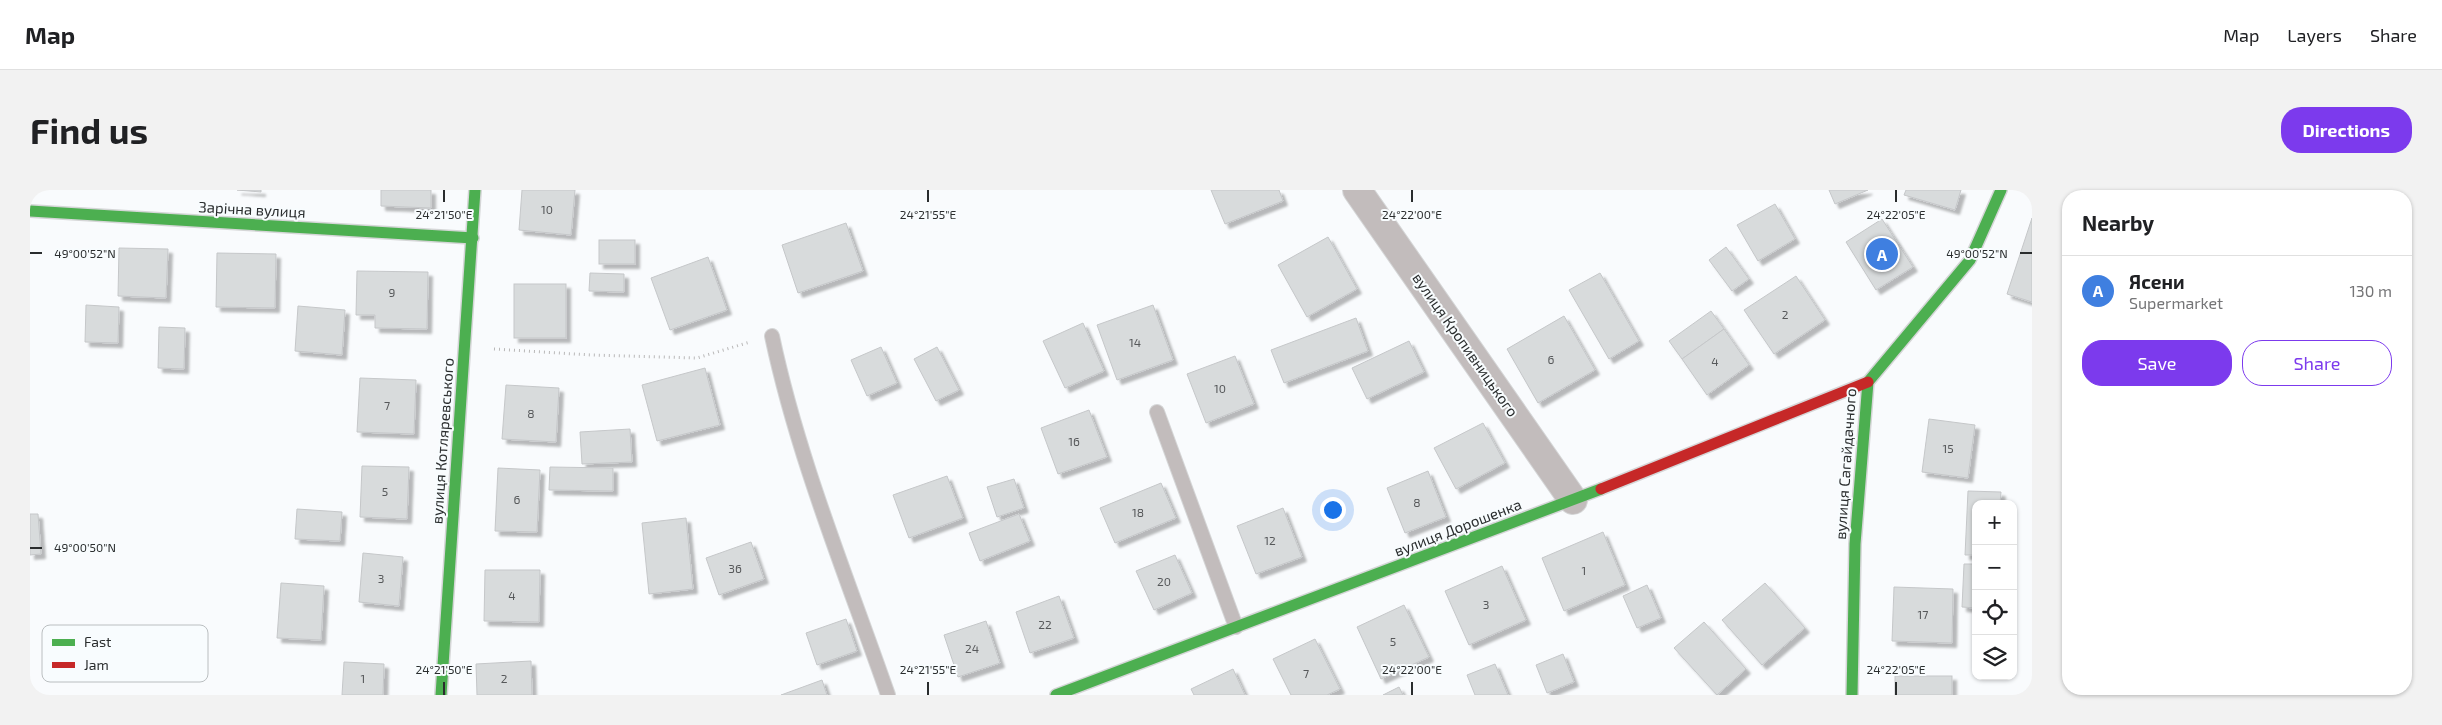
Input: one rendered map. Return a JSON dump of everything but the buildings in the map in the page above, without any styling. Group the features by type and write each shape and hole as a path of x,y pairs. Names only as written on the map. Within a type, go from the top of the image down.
{"street":[{"name":"вулиця Котляревського","path":"441,695 475,190"},
{"name":"вулиця Кропивницького","path":"1358,190 1573,500"},
{"name":"вулиця Сагайдачного","path":"1852,695 1855,544 1868,382 1970,260 2001,190"},
{"name":"Зарічна вулиця","path":"30,210 50,214 473,238"},
{"name":"вулиця Дорошенка","path":"1056,695 1573,500 1868,382"}],"lane":[{"path":"772,336 781,377 804,455 888,695"},
{"path":"1157,412 1236,627"}],"path":[{"path":"464,347 591,355 697,358 772,336"}],"traffic: fast":[{"path":"441,695 475,190"},
{"path":"1852,695 1855,544 1868,382 1970,260 2001,190"},
{"path":"30,211 473,238"},
{"path":"1056,695 1601,489"}],"traffic: jam":[{"path":"1601,489 1868,382"}],"place":[{"name":"Ясени","path":"1882,254"}]}
